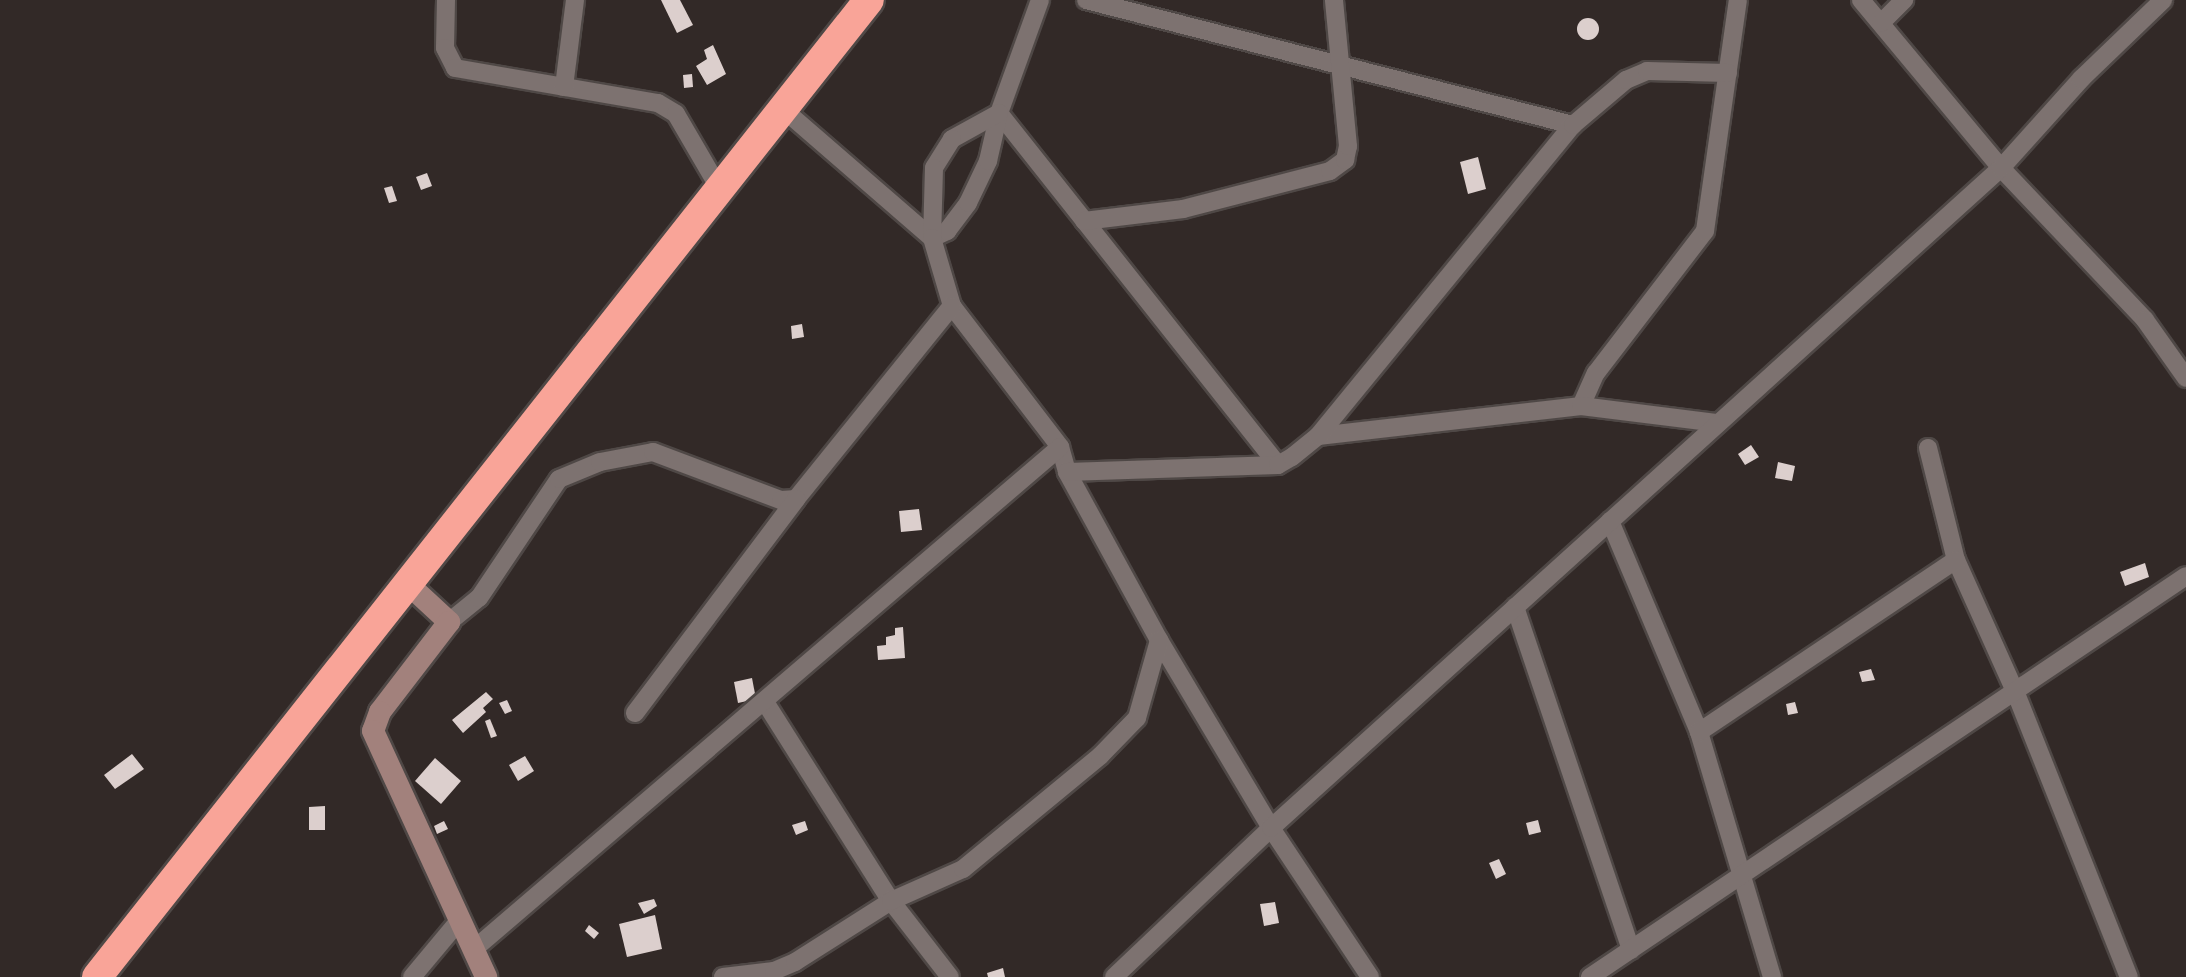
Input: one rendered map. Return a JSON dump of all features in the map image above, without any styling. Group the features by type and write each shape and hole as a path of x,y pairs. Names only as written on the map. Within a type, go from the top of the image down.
{"highway":[{"path":"96,977 869,0"}],"street":[{"path":"446,0 445,48 455,68 670,109 719,188"},
{"path":"564,87 575,0"},
{"path":"932,238 947,231 968,203 988,161 999,113 1040,0"},
{"path":"1086,0 1342,69 1573,125"},
{"path":"1084,221 1184,209 1330,171 1345,160 1348,146 1334,0"},
{"path":"1581,406 1596,373 1705,231 1738,0"},
{"path":"1861,0 2001,168 2145,320 2186,378"},
{"path":"1881,24 1904,0"},
{"path":"1114,977 1271,828 2001,168 2081,79 2162,0"},
{"path":"1067,472 1278,466 1318,436 1573,125 1626,80 1647,71 1728,73"},
{"path":"783,109 932,238"},
{"path":"999,113 1278,466"},
{"path":"999,113 952,140 934,168 932,238 952,306 1060,447 1067,472 1159,640 1271,828 1368,976"},
{"path":"635,714 796,499 952,306"},
{"path":"1318,436 1508,418 1581,406 1718,423"},
{"path":"473,950 1060,447"},
{"path":"1928,448 1956,560 2015,691 2129,977"},
{"path":"486,977 373,731 380,712 449,622 479,598 558,479 600,462 653,452 782,500 796,499"},
{"path":"1610,521 1700,732 1772,977"},
{"path":"1700,732 1956,560"},
{"path":"1590,977 2186,576"},
{"path":"408,584 449,622"},
{"path":"1515,606 1631,950"},
{"path":"723,977 774,971 795,962 891,901 963,869 1100,756 1137,718 1159,640"},
{"path":"765,702 891,901 950,977"},
{"path":"412,977 458,922"}],"building":[{"path":"661,0 680,0 693,25 677,33"},
{"path":"1588,18 1596,21 1596,37 1588,40 1580,37 1577,29 1580,21"},
{"path":"713,45 726,74 707,85 696,66 707,59 704,50"},
{"path":"692,74 693,87 684,88 683,75"},
{"path":"1478,157 1486,189 1468,194 1460,162"},
{"path":"427,173 432,186 421,190 416,177"},
{"path":"392,186 397,201 389,203 384,188"},
{"path":"802,324 804,337 792,339 791,326"},
{"path":"1751,445 1759,457 1745,465 1738,454"},
{"path":"1778,462 1795,466 1792,481 1775,478"},
{"path":"919,509 922,530 901,532 899,511"},
{"path":"2145,563 2149,577 2125,586 2120,572"},
{"path":"903,627 905,658 878,660 877,646 886,645 886,637 895,635 895,628"},
{"path":"1871,669 1875,680 1862,682 1859,672"},
{"path":"752,678 756,699 738,703 734,682"},
{"path":"486,692 493,699 483,708 486,712 463,733 452,720"},
{"path":"507,700 512,711 505,714 499,703"},
{"path":"1795,702 1798,713 1788,715 1786,704"},
{"path":"490,719 497,736 491,738 485,721"},
{"path":"132,754 144,769 115,789 104,775"},
{"path":"525,756 534,771 518,781 509,765"},
{"path":"435,758 461,781 441,804 415,781"},
{"path":"325,806 325,830 309,830 309,807"},
{"path":"1538,820 1541,832 1529,835 1526,823"},
{"path":"444,821 448,829 437,834 434,826"},
{"path":"805,821 808,830 796,835 792,825"},
{"path":"1499,859 1506,874 1496,879 1489,863"},
{"path":"654,899 657,906 644,914 638,903"},
{"path":"1275,902 1279,923 1264,926 1260,904"},
{"path":"655,915 662,949 627,957 619,924"},
{"path":"589,925 599,933 594,939 585,931"},
{"path":"1003,968 1005,977 988,977 987,973"}]}
